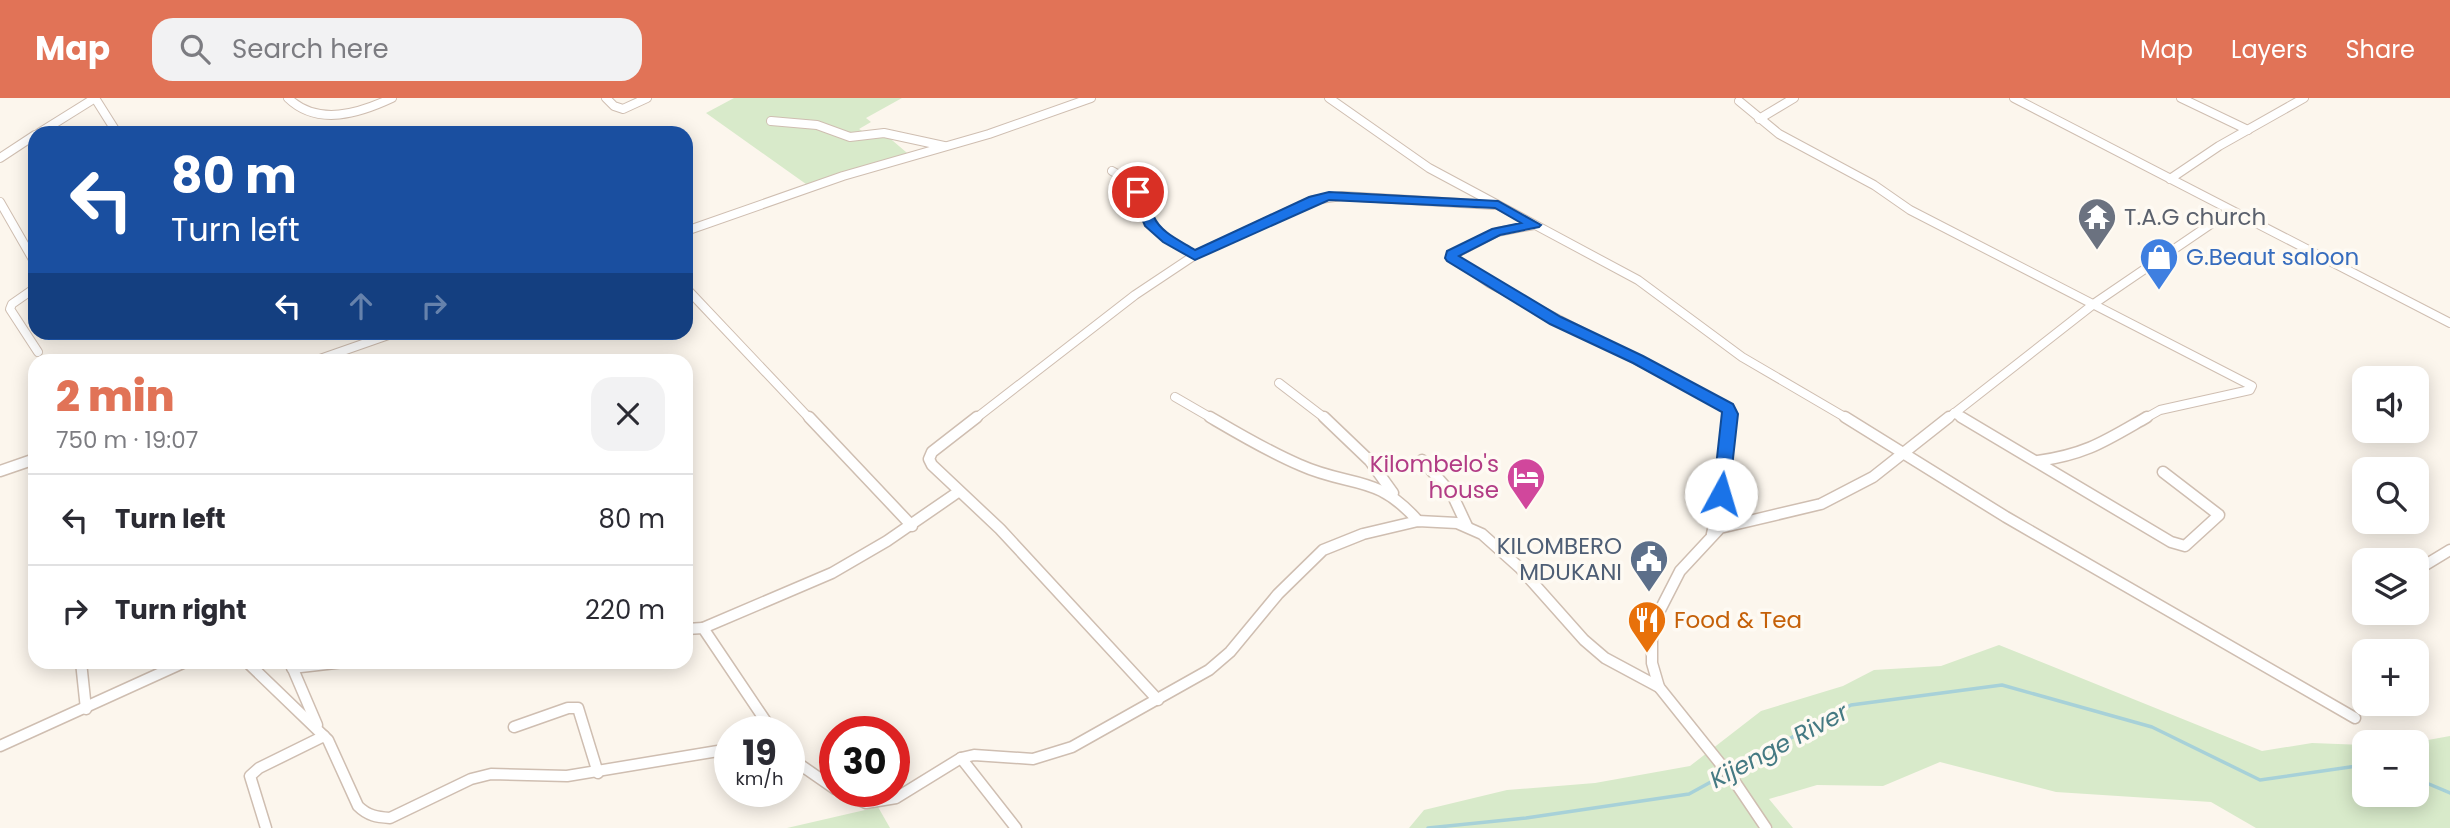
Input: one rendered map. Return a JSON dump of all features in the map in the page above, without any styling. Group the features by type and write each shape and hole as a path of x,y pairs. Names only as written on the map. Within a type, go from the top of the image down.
{"street":[{"path":"50,126 95,98 113,126"},
{"path":"288,98 299,107 335,117 359,112 392,98"},
{"path":"606,98 619,109 623,109 648,98"},
{"path":"693,229 843,176 1091,98"},
{"path":"1329,98 1415,160 1638,281 1751,362 1904,452 2006,517 2356,718"},
{"path":"1759,119 1794,98"},
{"path":"2014,98 2450,323"},
{"path":"2181,98 2248,130"},
{"path":"2170,179 2191,163 2281,108 2304,98"},
{"path":"1739,101 1779,134 1874,185 1918,214 2248,382 2252,388 2160,410 2092,449 2071,456 2038,461"},
{"path":"771,121 817,125 850,138 890,133 944,146"},
{"path":"0,158 28,140"},
{"path":"1112,171 1135,184 1143,212 1158,233 1195,255"},
{"path":"1158,700 1000,529 932,465 929,459 932,452 1135,295 1195,255 1313,200 1329,196 1498,205"},
{"path":"0,202 28,251"},
{"path":"1766,828 1735,782 1659,687 1652,663 1651,633 1680,571 1720,528 1831,501 1873,477 2095,303 2230,211"},
{"path":"1534,225 1497,232 1451,256 1556,320 1728,408 1730,414 1723,484 1712,534"},
{"path":"0,311 28,293"},
{"path":"693,295 912,526"},
{"path":"12,304 10,309 28,337"},
{"path":"30,340 38,352"},
{"path":"334,354 374,340"},
{"path":"1279,383 1350,441 1418,521"},
{"path":"1175,397 1314,472 1380,487 1394,494"},
{"path":"1954,413 2171,542 2185,546 2219,515 2163,472"},
{"path":"1422,460 1452,494 1467,526"},
{"path":"0,471 28,461"},
{"path":"693,629 703,628 810,584 912,526 958,492"},
{"path":"910,790 961,758 974,755 1033,759 1104,732 1209,670 1230,652 1278,594 1323,551 1363,534 1418,521 1467,526 1499,547 1584,640 1605,658 1659,687"},
{"path":"2429,563 2450,550"},
{"path":"703,628 762,716"},
{"path":"81,669 86,709"},
{"path":"0,746 170,669"},
{"path":"254,669 322,734 338,756 355,800 364,813 377,817 390,818 471,779 491,774 566,776 598,773 714,751"},
{"path":"293,669 322,734"},
{"path":"513,727 568,708 578,708 598,773"},
{"path":"267,828 250,776 259,768 322,734"},
{"path":"961,758 1016,828"},
{"path":"805,768 819,780"}],"green space":[{"path":"734,98 902,98 866,118 871,122 859,129 867,134 879,129 913,158 813,189 706,113"},
{"path":"1999,645 2262,751 2312,743 2352,745 2352,807 2429,807 2429,740 2450,736 2450,828 2256,828 2211,802 2056,792 1940,762 1883,786 1817,785 1769,799 1793,828 1409,828 1424,810 1507,790 1595,783 1690,766 1761,711 1843,686 1874,670 1941,666"},
{"path":"878,807 890,828 787,828"}],"waterway":[{"name":"Kijenge River","path":"1428,828 1526,818 1689,794 1851,705 2002,685 2152,727 2260,780 2352,767"},
{"name":"Kijenge River","path":"2429,784 2450,793"}],"place":[{"name":"T.A.G church","path":"2097,251"},
{"name":"G.Beaut saloon","path":"2159,291"},
{"name":"Kilombelo's house","path":"1526,511"},
{"name":"KILOMBERO MDUKANI","path":"1649,593"},
{"name":"Food & Tea","path":"1647,654"}],"route":[{"path":"1138,192 1143,212 1158,233 1195,255 1313,200 1329,196 1498,205 1534,225 1497,232 1452,254 1451,258 1578,332 1638,360 1728,408 1730,414 1721,494"}]}
